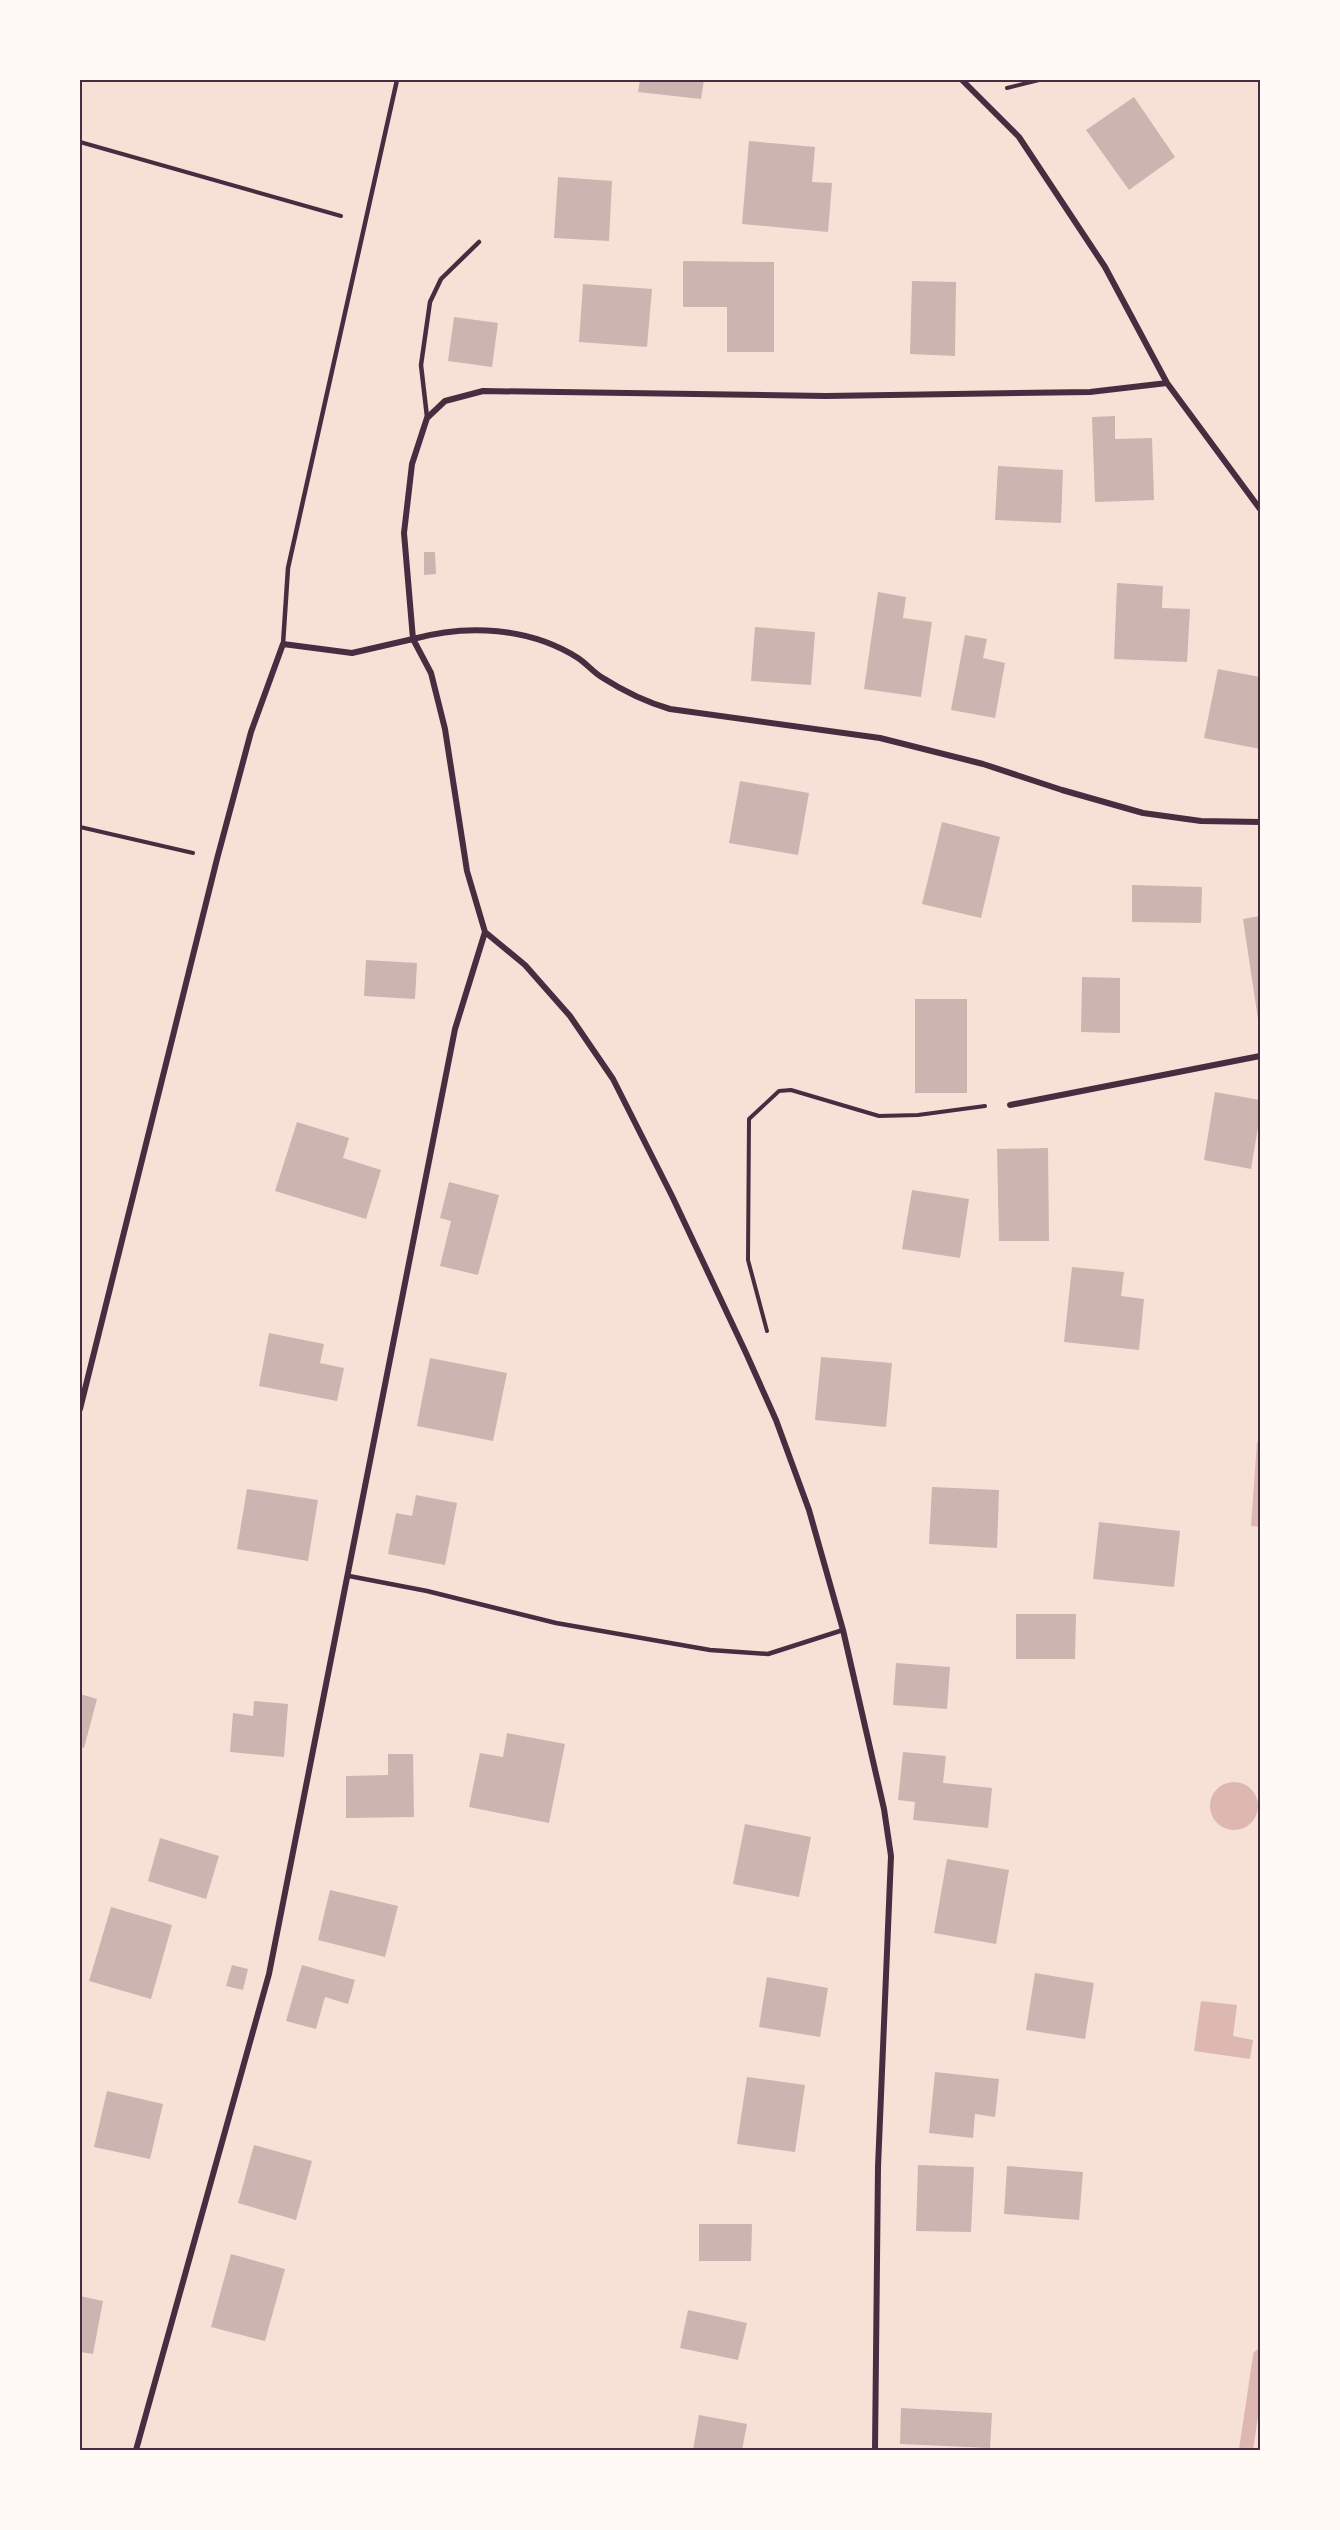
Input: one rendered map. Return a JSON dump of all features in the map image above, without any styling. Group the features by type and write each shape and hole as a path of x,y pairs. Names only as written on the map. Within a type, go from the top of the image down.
{"street":[{"path":"962,80 1018,137 1105,267 1167,383 1260,509"},
{"path":"136,2451 269,1974 455,1029 485,932 467,871 443,718 431,673 412,639 404,533 412,464 427,418 446,401 483,391 826,396 1090,392 1167,383"},
{"path":"80,1408 217,859 251,732 283,644 352,653 458,630 488,630 536,639 577,658 603,678 642,700 670,709 880,738 983,765 1143,813 1201,820 1260,822"},
{"path":"485,932 525,965 570,1016 613,1079 672,1196 776,1420 809,1510 843,1630 884,1809 891,1856 878,2167 876,2451"},
{"path":"1010,1105 1260,1056"}],"lane":[{"path":"283,644 288,568 397,80"},
{"path":"427,418 421,365 430,302 441,279 479,242"},
{"path":"349,1576 427,1591 556,1623 710,1650 768,1654 843,1630"}],"path":[{"path":"80,141 365,223"},
{"path":"80,827 217,859"},
{"path":"767,1338 748,1260 749,1119 778,1091 790,1090 879,1116 918,1115 997,1104 1010,1105"}],"shaded area":[{"path":"1257,1442 1260,1443 1260,1527 1251,1526"},
{"path":"1229,1782 1239,1782 1254,1792 1258,1806 1257,1815 1248,1826 1239,1830 1229,1830 1214,1820 1210,1811 1210,1801 1220,1786"},
{"path":"1201,2001 1237,2005 1233,2036 1253,2040 1250,2059 1194,2051"}],"building":[{"path":"640,80 704,80 701,99 638,92"},
{"path":"1134,97 1175,157 1129,190 1086,130"},
{"path":"749,141 815,147 812,182 832,183 828,232 742,224"},
{"path":"558,177 612,181 609,241 554,238"},
{"path":"683,261 774,262 774,352 727,352 727,307 683,307"},
{"path":"912,281 956,282 955,356 910,354"},
{"path":"583,284 652,289 647,347 579,342"},
{"path":"454,317 498,323 492,367 448,361"},
{"path":"1115,416 1115,439 1152,438 1154,500 1095,502 1092,417"},
{"path":"998,466 1063,470 1061,523 995,520"},
{"path":"424,552 435,552 436,574 424,575"},
{"path":"1117,583 1163,586 1162,608 1190,609 1187,662 1114,659"},
{"path":"878,592 906,597 903,618 932,622 921,697 864,689"},
{"path":"755,627 815,632 811,685 751,681"},
{"path":"965,635 987,639 983,658 1005,663 995,718 951,710"},
{"path":"1218,669 1260,677 1260,749 1204,738"},
{"path":"740,781 809,793 798,855 729,843"},
{"path":"942,822 1000,837 981,918 922,904"},
{"path":"1132,885 1202,887 1201,923 1132,922"},
{"path":"1260,916 1260,1019 1258,1019 1243,919"},
{"path":"366,960 417,963 415,999 364,996"},
{"path":"1082,977 1120,978 1120,1033 1081,1032"},
{"path":"915,999 967,999 967,1093 915,1093"},
{"path":"1215,1092 1260,1100 1260,1116 1251,1169 1204,1160"},
{"path":"297,1122 349,1138 343,1158 381,1170 366,1219 275,1191"},
{"path":"1048,1148 1049,1241 999,1241 997,1149"},
{"path":"449,1182 499,1195 478,1275 440,1266 451,1221 440,1218"},
{"path":"912,1190 969,1199 960,1258 902,1249"},
{"path":"1072,1267 1124,1272 1121,1296 1144,1299 1139,1350 1064,1342"},
{"path":"269,1333 324,1344 320,1363 344,1368 337,1401 259,1386"},
{"path":"821,1357 892,1363 886,1427 815,1420"},
{"path":"430,1358 507,1373 493,1441 417,1426"},
{"path":"932,1487 999,1490 997,1548 929,1544"},
{"path":"247,1489 318,1500 308,1561 237,1549"},
{"path":"416,1495 457,1503 445,1565 388,1554 396,1513 412,1516"},
{"path":"1099,1522 1180,1531 1174,1587 1093,1579"},
{"path":"1016,1614 1076,1614 1075,1659 1016,1659"},
{"path":"896,1663 950,1667 947,1709 893,1705"},
{"path":"80,1694 97,1699 84,1748 80,1746"},
{"path":"254,1701 288,1704 284,1757 230,1752 233,1713 253,1716"},
{"path":"507,1733 565,1744 549,1823 469,1807 480,1753 503,1757"},
{"path":"903,1752 946,1756 943,1783 992,1788 988,1828 913,1820 915,1802 898,1800"},
{"path":"388,1754 413,1754 414,1817 346,1818 346,1776 388,1775"},
{"path":"745,1824 811,1837 799,1897 733,1884"},
{"path":"160,1838 219,1856 206,1899 148,1881"},
{"path":"947,1859 1009,1870 996,1944 934,1933"},
{"path":"330,1890 398,1906 385,1957 318,1940"},
{"path":"111,1907 172,1925 151,1999 89,1981"},
{"path":"232,1965 248,1969 243,1990 226,1986"},
{"path":"302,1965 355,1980 348,2004 325,1997 316,2029 286,2021"},
{"path":"1035,1973 1094,1983 1085,2039 1026,2030"},
{"path":"767,1977 828,1988 820,2037 759,2027"},
{"path":"935,2072 999,2079 995,2117 975,2114 973,2138 929,2133"},
{"path":"747,2077 805,2085 795,2152 737,2144"},
{"path":"107,2091 163,2104 150,2159 94,2147"},
{"path":"254,2145 312,2161 296,2220 238,2203"},
{"path":"918,2165 974,2167 971,2232 916,2231"},
{"path":"1007,2166 1083,2172 1079,2220 1004,2214"},
{"path":"699,2224 752,2224 751,2261 699,2261"},
{"path":"231,2254 285,2269 265,2341 211,2327"},
{"path":"80,2296 103,2301 93,2354 80,2352"},
{"path":"688,2310 747,2323 738,2360 680,2348"},
{"path":"901,2408 992,2413 990,2448 900,2444"},
{"path":"699,2415 747,2424 742,2450 693,2450"}],"waterway":[{"path":"1246,2450 1260,2356"}]}
